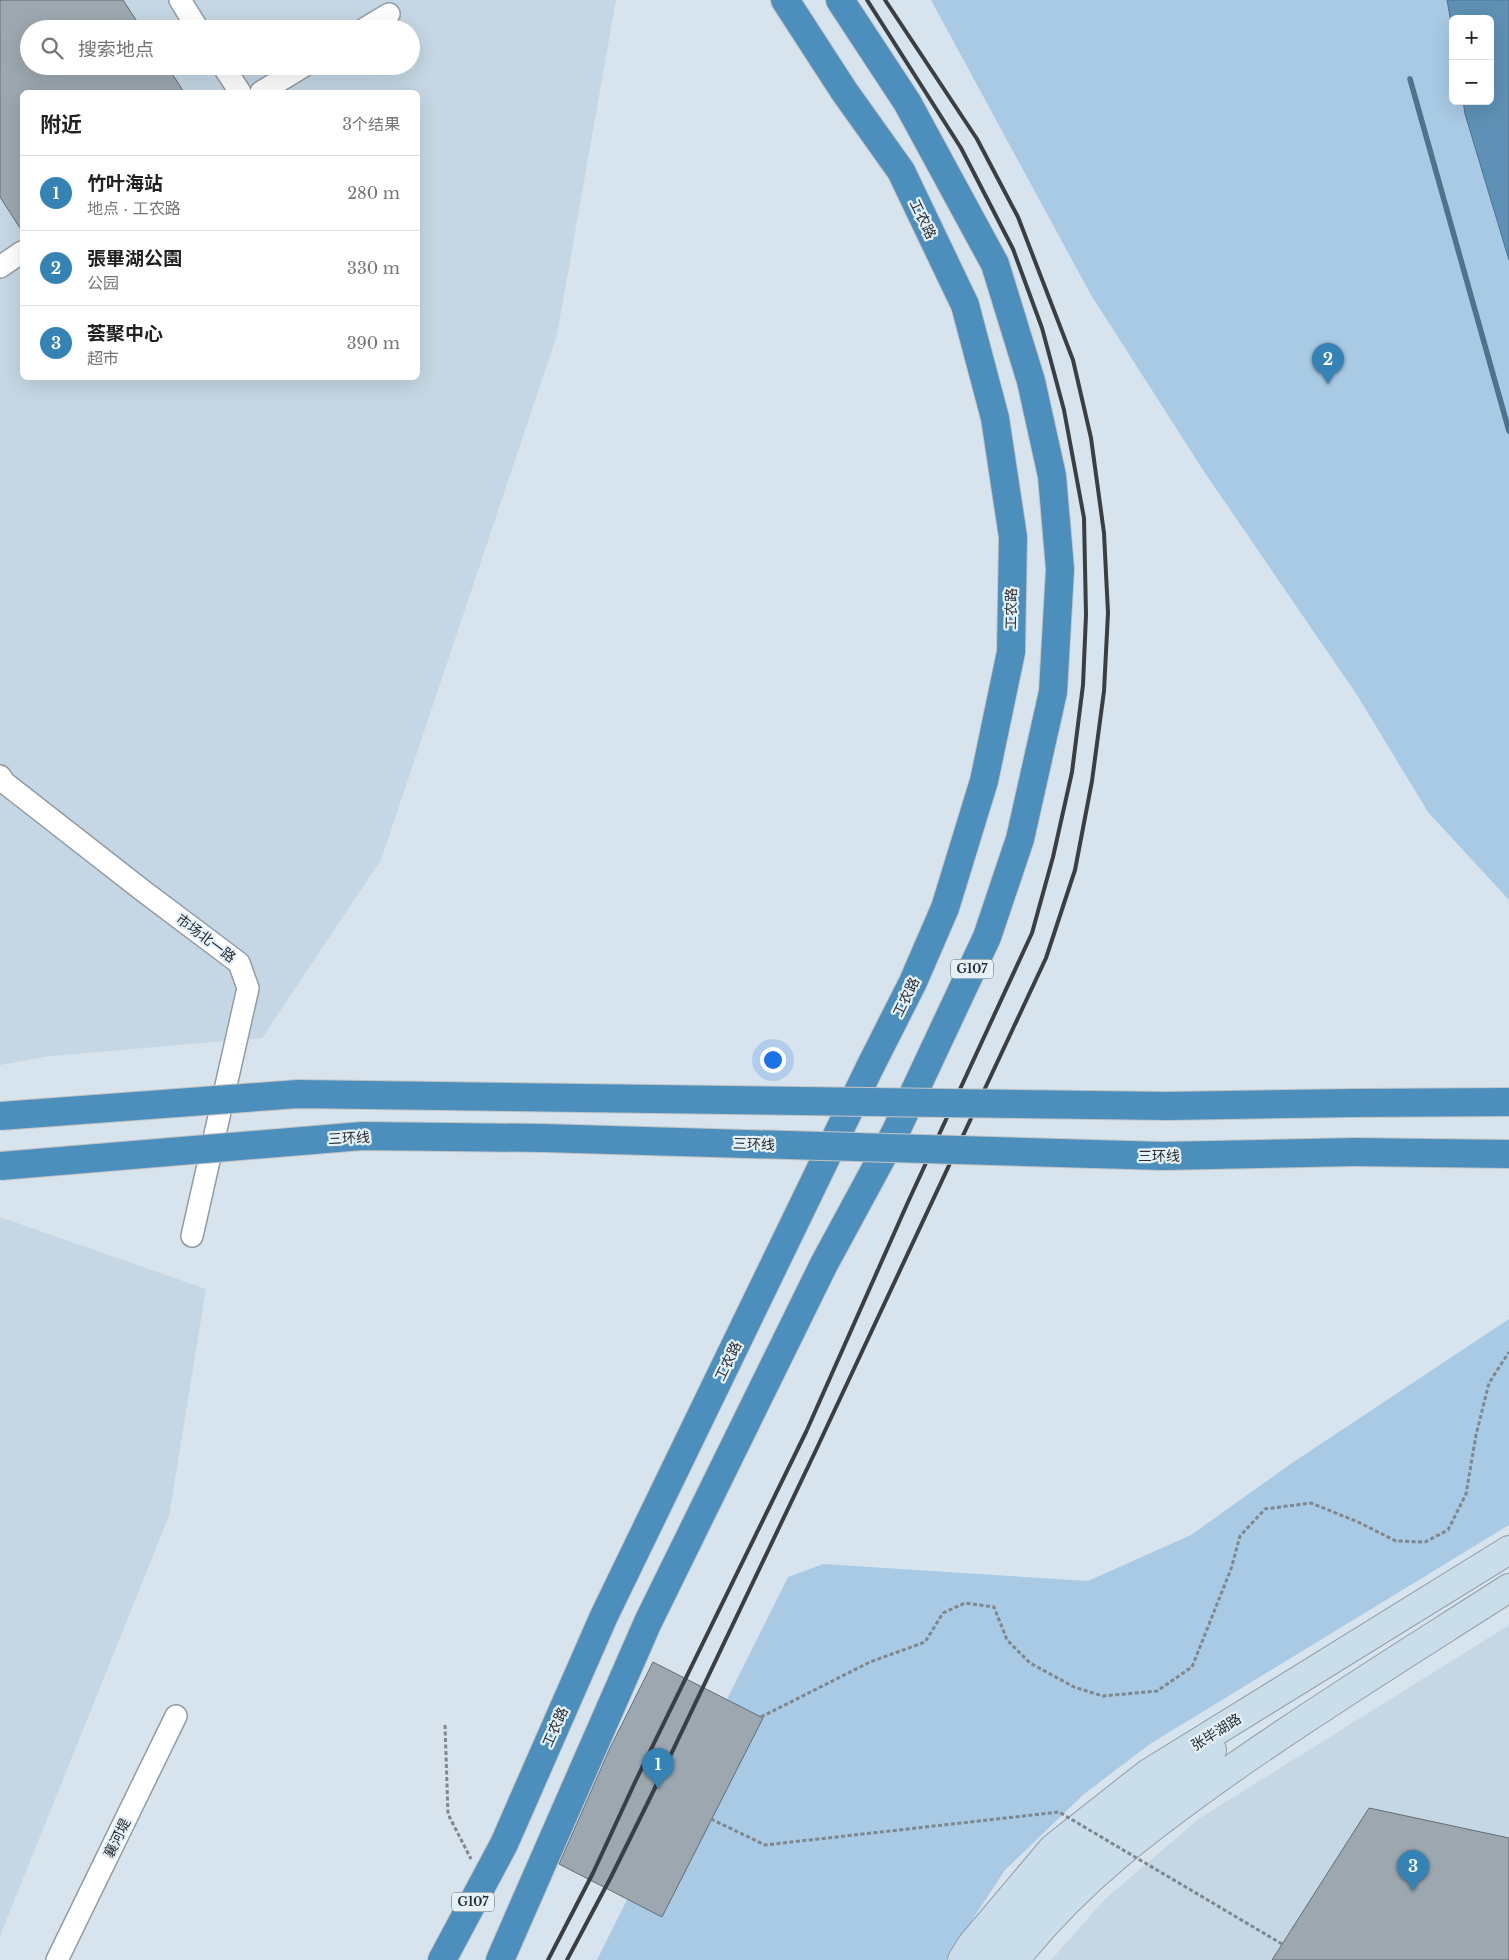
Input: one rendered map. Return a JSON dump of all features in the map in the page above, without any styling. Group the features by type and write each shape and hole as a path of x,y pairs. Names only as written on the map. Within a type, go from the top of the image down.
{"highway":[{"name":"工农路","path":"442,1960 504,1844 604,1616 913,982 945,908 984,781 1011,652 1013,536 995,418 965,306 901,171 844,91 785,0"},
{"name":"G107","path":"500,1960 648,1622 824,1264 895,1133 987,937 1020,839 1053,692 1060,569 1052,476 1031,381 995,264 907,102 840,0"},
{"path":"845,0 858,27"},
{"path":"0,1116 298,1094 1168,1106 1509,1102"},
{"name":"三环线","path":"0,1166 362,1136 563,1138 1163,1156 1354,1152 1509,1154"}],"main road":[{"name":"张毕湖路","path":"962,1960 972,1944 1053,1848 1147,1774 1509,1550"},
{"path":"1015,1960 1040,1928 1086,1881 1160,1821 1288,1730 1509,1588"},
{"path":"990,1960 1036,1902 1077,1861 1120,1822 1202,1759 1256,1707"}],"street":[{"path":"180,0 192,20"},
{"path":"379,20 389,14"},
{"path":"229,75 239,90"},
{"path":"264,90 289,75"},
{"path":"0,267 20,253"},
{"name":"市场北一路","path":"0,776 12,789 239,963 248,988 192,1236"},
{"name":"襄河堤","path":"57,1960 176,1716"}],"path":[{"path":"761,1717 870,1662 925,1642 943,1613 965,1603 994,1607 1007,1640 1030,1663 1074,1687 1103,1696 1157,1691 1192,1667 1231,1569 1240,1536 1265,1509 1310,1503 1358,1522 1396,1541 1425,1542 1448,1530 1466,1494 1476,1435 1489,1383 1509,1352"},
{"path":"445,1725 448,1814 483,1882"},
{"path":"712,1819 765,1845 1059,1812 1282,1944"}],"shaded area":[{"path":"0,0 616,0 557,335 381,860 262,1038 51,1056 0,1065"},
{"path":"931,0 1509,0 1509,900 1428,812 1357,695 1205,473 1091,295"},
{"path":"1447,0 1509,0 1509,260 1464,105 1494,105 1494,15 1450,15"},
{"path":"0,1217 206,1289 169,1516 0,1936"},
{"path":"1509,1319 1509,1525 1150,1744 1084,1794 1005,1870 946,1960 597,1960 788,1577 823,1564 1088,1581 1191,1535 1292,1463"},
{"path":"1509,1625 1509,1960 1051,1960 1105,1899 1200,1818"}],"building":[{"path":"0,0 123,0 136,20 20,20 20,75 173,75 183,90 20,90 20,228 0,197"},
{"path":"653,1662 763,1718 662,1917 559,1864 610,1748"},
{"path":"1369,1808 1509,1838 1509,1960 1272,1960"}],"waterway":[{"path":"1410,79 1509,431"}],"railway":[{"path":"548,1960 593,1873 636,1780 806,1432 908,1202 1032,933 1053,857 1072,772 1083,685 1086,615 1084,518 1064,410 1042,328 1013,249 961,148 867,0"},
{"path":"567,1960 653,1792 816,1450 1046,958 1075,870 1092,781 1104,691 1108,613 1104,533 1091,438 1073,360 1018,217 977,139 885,0"}],"place":[{"name":"張畢湖公園","path":"1328,384"},
{"name":"竹叶海站","path":"658,1789"},
{"name":"荟聚中心","path":"1413,1891"}]}
